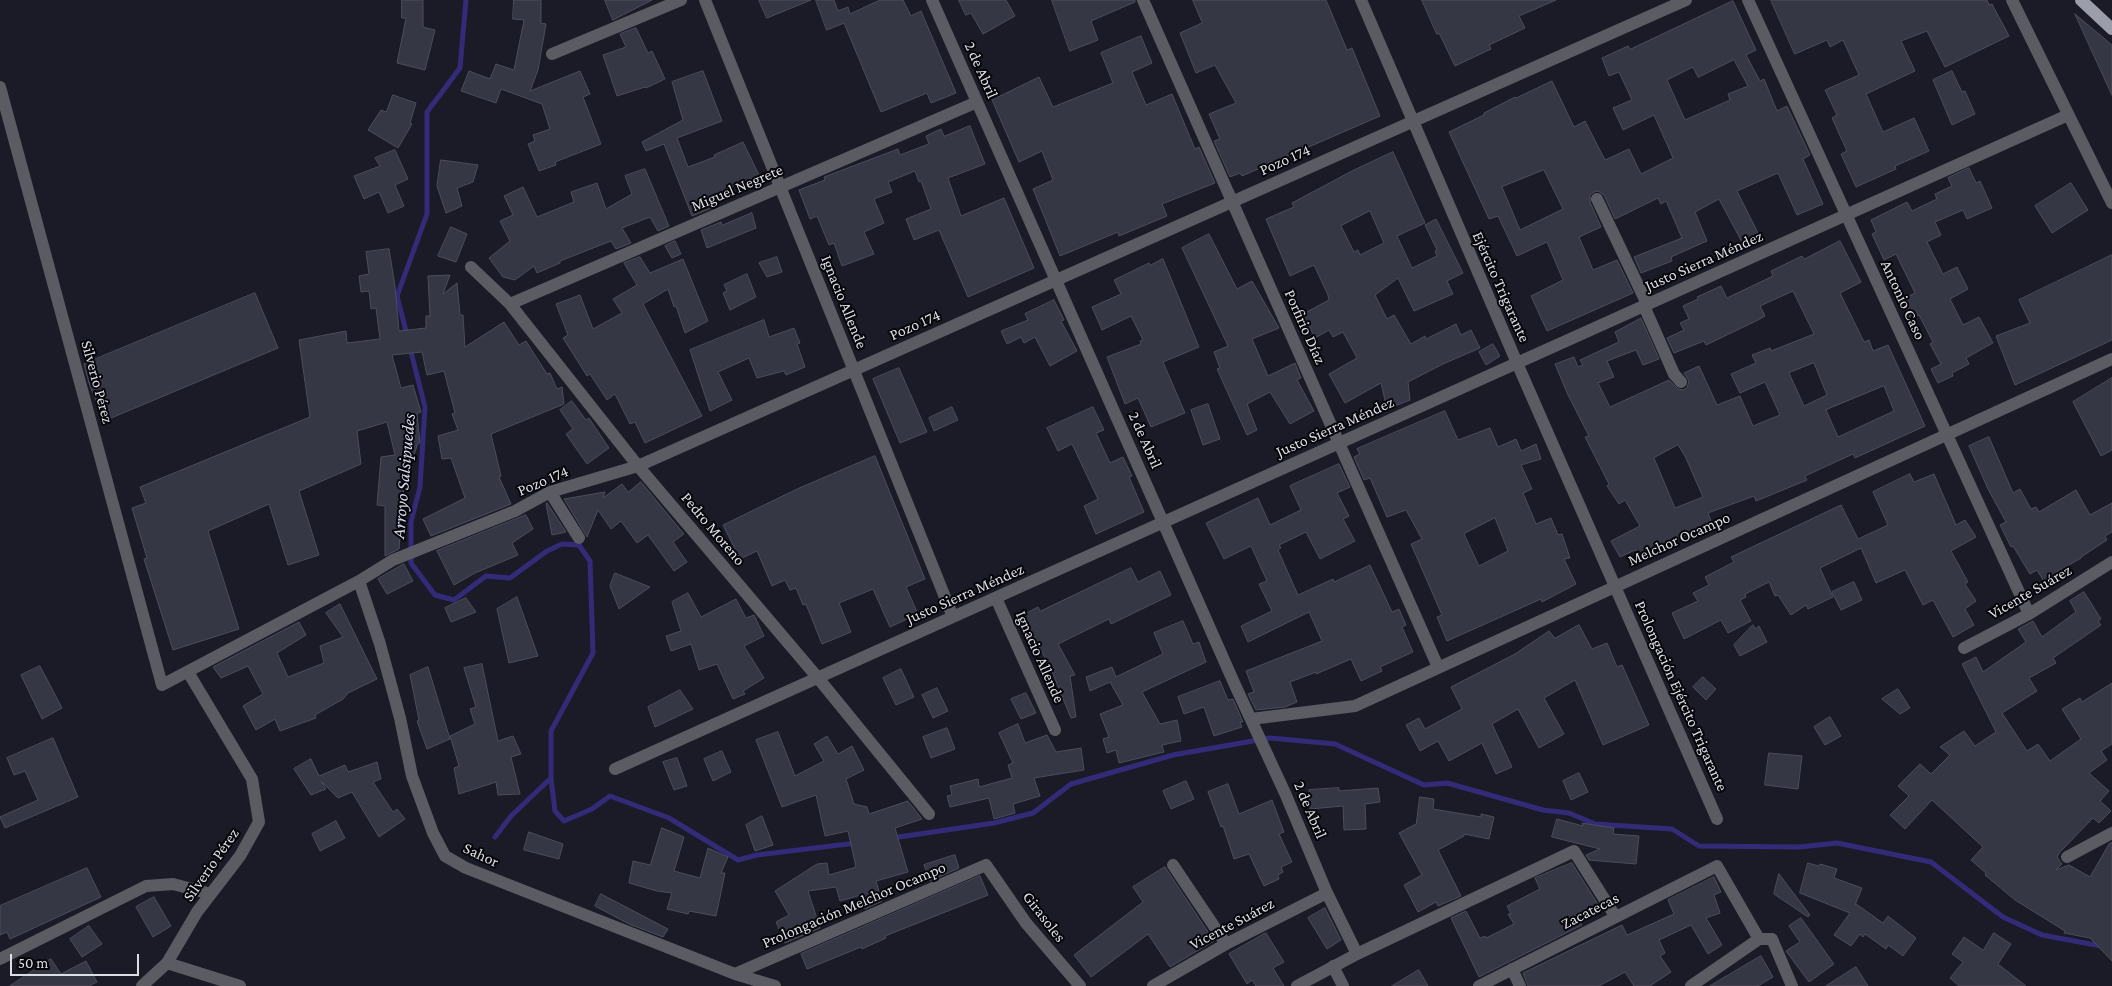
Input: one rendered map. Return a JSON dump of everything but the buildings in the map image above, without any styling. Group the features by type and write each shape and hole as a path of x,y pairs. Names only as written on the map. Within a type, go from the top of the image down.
{"main road":[{"path":"2080,0 2112,28"}],"street":[{"path":"552,54 681,0"},
{"name":"Ignacio Allende","path":"704,0 953,617"},
{"name":"2 de Abril","path":"932,0 1268,760 1285,793 1327,894 1357,954"},
{"name":"Porfirio Díaz","path":"1143,0 1438,667"},
{"name":"Ejército Trigarante","path":"1360,0 1615,586"},
{"name":"Pozo 174","path":"162,685 359,581 393,560 515,511 550,492 638,466 1686,0"},
{"name":"Antonio Caso","path":"1748,0 2028,614"},
{"path":"2012,0 2112,203"},
{"name":"Silverio Pérez","path":"0,87 162,685"},
{"name":"Miguel Negrete","path":"510,304 977,102"},
{"name":"Justo Sierra Méndez","path":"615,769 2068,115"},
{"path":"1597,199 1646,305 1674,374 1680,382"},
{"name":"Pedro Moreno","path":"471,267 510,304 638,466 818,678 930,814"},
{"name":"Melchor Ocampo","path":"1253,724 1355,706 2112,359"},
{"path":"550,492 579,538"},
{"name":"Vicente Suárez","path":"1964,648 2028,614 2112,562"},
{"name":"Sahor","path":"359,581 380,644 400,718 412,776 432,832 445,856 466,868 735,974 775,986"},
{"name":"Prolongación Ejército Trigarante","path":"1615,586 1717,819"},
{"name":"Ignacio Allende","path":"996,598 1055,730"},
{"name":"Silverio Pérez","path":"142,986 168,964 197,912 240,856 259,822 252,779 188,672"},
{"path":"2067,857 2112,833"},
{"path":"1297,986 1357,954 1574,851 1615,916"},
{"name":"Prolongación Melchor Ocampo","path":"735,974 986,865"},
{"name":"Girasoles","path":"986,865 1026,923 1080,986"},
{"path":"1173,865 1226,944"},
{"name":"Zacatecas","path":"1479,986 1717,866 1766,939"},
{"path":"0,959 146,886 173,884 211,894"},
{"name":"Vicente Suárez","path":"1154,986 1226,944 1327,894"},
{"path":"1690,986 1766,939 1792,986"},
{"path":"168,964 240,986"},
{"path":"1333,966 1343,986"},
{"path":"1512,969 1520,986"}],"waterway":[{"name":"Arroyo Salsipuedes","path":"407,335 397,296 427,214 427,112 460,68 466,0"},
{"name":"Arroyo Salsipuedes","path":"410,348 425,407 420,487 411,522 411,563 435,595 454,600 486,576 510,578 547,551 562,544 579,545 590,561 593,653 551,731 551,778 511,816 495,837"},
{"path":"892,838 994,823 1033,813 1071,784 1173,755 1270,738 1335,744 1424,785 1447,783 1543,810 1569,813 1595,824 1672,829 1699,846 1800,847 1837,843 1931,862 2003,917 2042,935 2112,948"},
{"path":"551,778 555,811 564,821 592,809 610,796 669,818 738,860 757,855 856,843"}]}
